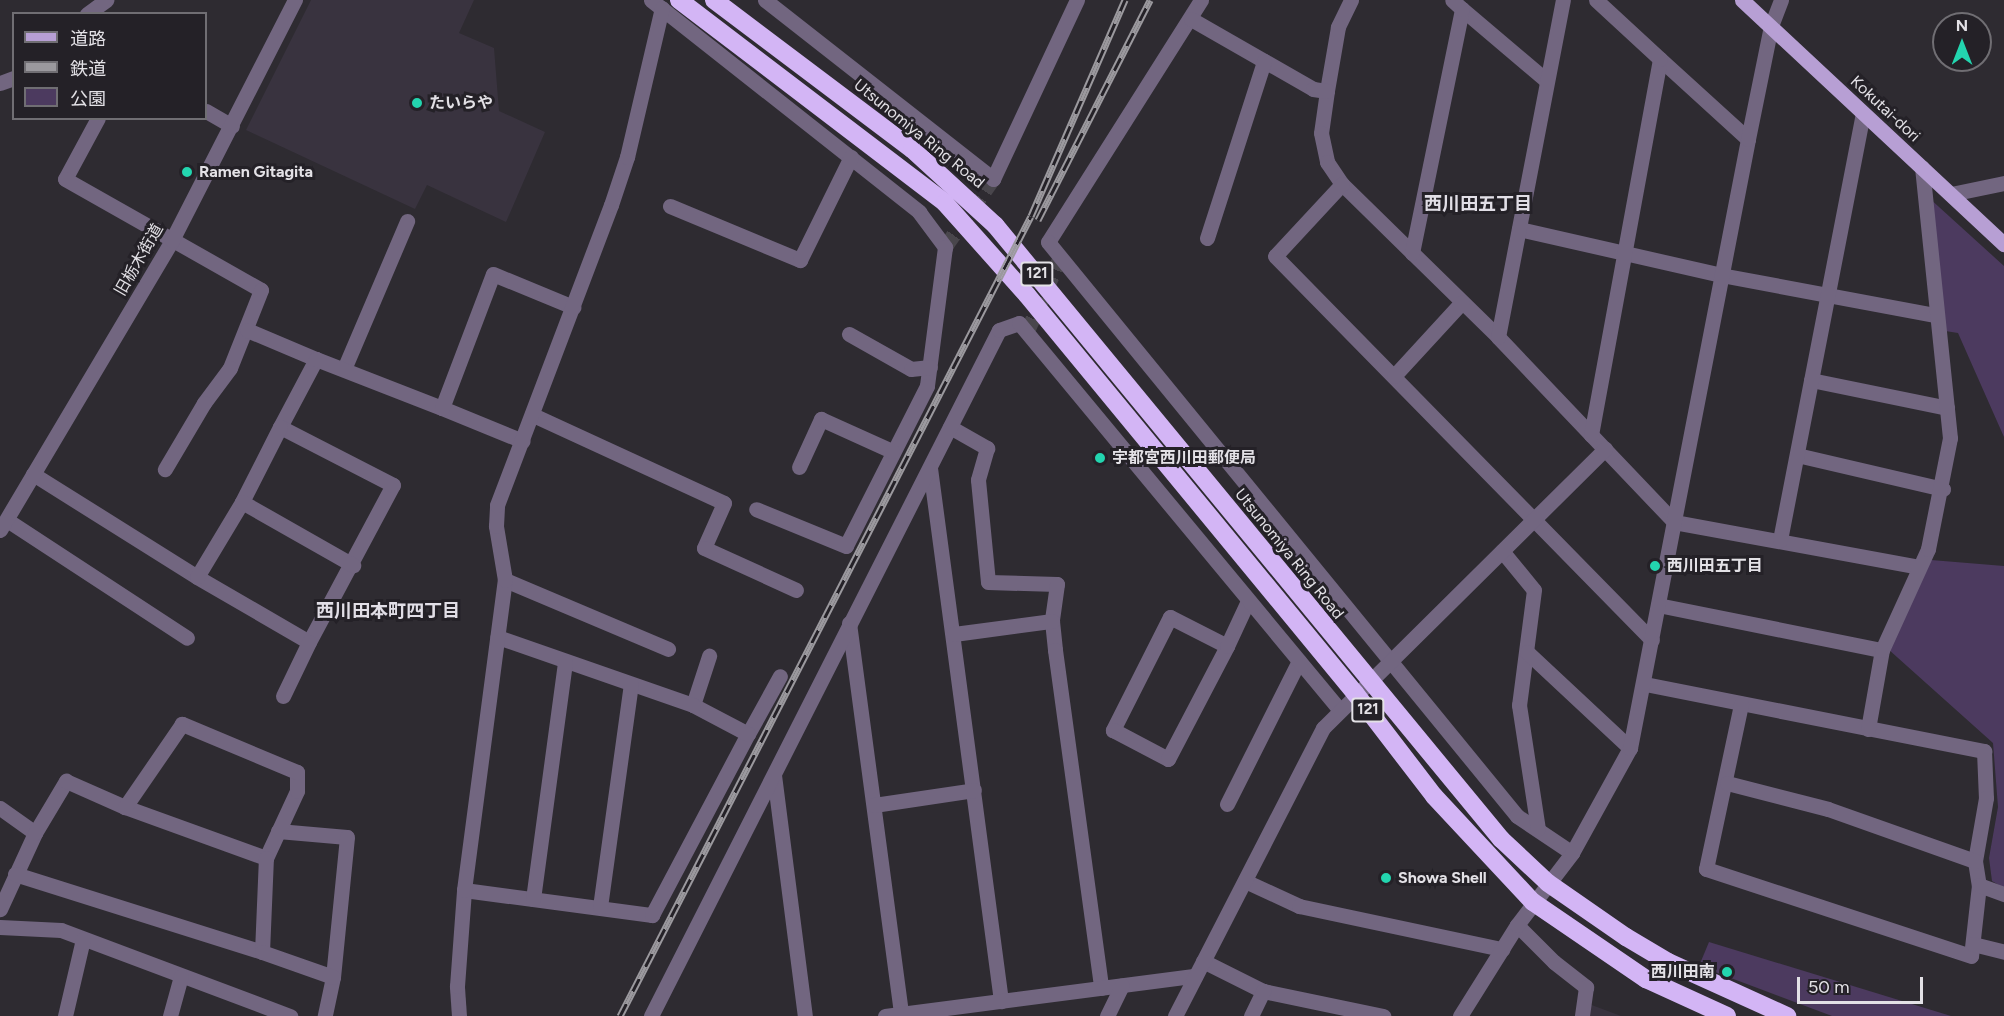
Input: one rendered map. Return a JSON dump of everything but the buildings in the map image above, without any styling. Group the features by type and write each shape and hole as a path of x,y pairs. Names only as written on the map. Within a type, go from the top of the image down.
{"highway":[{"name":"Utsunomiya Ring Road","path":"680,0 945,203 1028,295 1206,515 1501,839 1548,883 1668,962 1787,1016"},
{"name":"Utsunomiya Ring Road","path":"714,0 930,164 995,225 1222,502 1362,687 1434,796 1533,903 1646,979 1727,1016"}],"main road":[{"name":"Kokutai-dori","path":"1742,0 2004,244"}],"street":[{"name":"旧栃木街道","path":"3,525 172,240 295,0"},
{"path":"765,0 993,179 1077,0"},
{"path":"1201,0 1048,242 1517,816 1572,853"},
{"path":"1351,0 1338,27 1327,91 1321,133 1327,162 1342,184 1498,337 1674,522 1919,567"},
{"path":"1498,337 1563,0"},
{"path":"1596,0 1748,139"},
{"path":"1460,1016 1517,925 1572,853 1630,748 1645,684 1658,605 1748,139 1771,26 1780,0"},
{"path":"459,1016 457,986 464,891 505,580 496,526 497,505 533,415 627,158 656,4 918,212 945,247 927,386 892,451 846,546 756,509"},
{"path":"1457,4 1547,81"},
{"path":"1412,253 1457,4"},
{"path":"1191,19 1313,89 1327,91"},
{"path":"1591,435 1660,59"},
{"path":"1207,238 1264,61"},
{"path":"207,112 232,126"},
{"path":"1780,540 1863,114"},
{"path":"97,120 65,179 261,290 230,368 204,403 165,469"},
{"path":"670,206 800,260 851,157"},
{"path":"1868,729 1882,650 1928,549 1943,489 1950,438 1935,315 1922,167"},
{"path":"1951,194 2004,183"},
{"path":"1342,184 1275,256 1536,519 1652,640"},
{"path":"344,369 407,221"},
{"path":"1519,229 1721,275 1935,315"},
{"path":"442,408 493,274 573,307"},
{"path":"1394,376 1462,302"},
{"path":"651,1016 999,330 1019,323 1339,709"},
{"path":"247,330 523,441"},
{"path":"849,334 911,369 930,367"},
{"path":"197,577 242,502 316,358"},
{"path":"1811,380 1947,408"},
{"path":"533,415 724,503 704,548 796,590"},
{"path":"800,467 821,419 892,451"},
{"path":"280,427 393,485 353,565 309,642 283,696"},
{"path":"950,427 987,448 978,480 988,582 1057,584 1052,621 1101,988"},
{"path":"1174,1016 1323,728 1339,709 1536,519 1605,449"},
{"path":"1797,455 1943,489"},
{"path":"930,468 954,634 1001,1001"},
{"path":"33,474 197,577 309,642"},
{"path":"242,502 353,565"},
{"path":"3,525 187,638"},
{"path":"1502,551 1534,591 1520,705 1538,829"},
{"path":"505,580 668,649"},
{"path":"1227,646 1170,617 1113,730 1168,759 1227,646 1248,600"},
{"path":"1658,605 1882,650"},
{"path":"954,634 1052,621"},
{"path":"849,623 901,1014"},
{"path":"498,637 693,705 748,734"},
{"path":"1527,652 1630,748"},
{"path":"693,705 709,656"},
{"path":"1227,804 1299,661"},
{"path":"533,899 565,662"},
{"path":"464,891 652,915 780,676"},
{"path":"600,907 631,684"},
{"path":"1645,684 1984,751 1986,798 1975,861 1979,885 1971,956 1706,869 1727,783 1741,704"},
{"path":"125,807 182,724 297,772 297,791 266,858 262,952"},
{"path":"774,774 805,1016"},
{"path":"0,909 35,833 66,782 125,807 266,858"},
{"path":"1727,783 1828,809 1975,861"},
{"path":"874,805 974,790"},
{"path":"0,808 35,833"},
{"path":"278,831 347,837 333,977 325,1016"},
{"path":"15,874 262,952 333,977"},
{"path":"1245,881 1299,906 1502,949"},
{"path":"1979,885 2004,894"},
{"path":"1517,925 1554,962 1586,987 1582,1016"},
{"path":"0,927 61,930 273,1013 290,1016"},
{"path":"65,1016 84,939"},
{"path":"1973,944 2004,952"},
{"path":"1203,961 1263,991 1383,1016"},
{"path":"170,1016 181,976"},
{"path":"885,1016 942,1012 1001,1001 1195,976"},
{"path":"1107,1016 1122,985"},
{"path":"1251,1016 1263,991"}],"shaded area":[{"path":"311,0 474,0 459,33 494,48 499,111 545,132 506,222 427,185 415,209 246,130"},
{"path":"1589,1004 1621,1016 1588,1016"}],"green space":[{"path":"1928,197 2004,266 2004,437 1958,333 1939,330"},
{"path":"1931,560 2004,566 2004,888 1992,881 1989,858 1998,807 1993,743 1888,649"},
{"path":"1709,942 1951,1016 1832,1016 1699,966"}],"tunnel":[{"path":"945,247 993,179"},
{"path":"1027,332 1061,256"}],"railway":[{"path":"620,1016 1031,216 1125,0"},
{"path":"1038,220 1150,0"}],"place":[{"name":"たいらや","path":"417,103"},
{"name":"Ramen Gitagita","path":"187,172"},
{"name":"宇都宮西川田郵便局","path":"1100,458"},
{"name":"西川田五丁目","path":"1655,566"},
{"name":"Showa Shell","path":"1386,878"},
{"name":"西川田南","path":"1727,972"}],"district":[{"name":"西川田五丁目","path":"1478,204"},
{"name":"西川田本町四丁目","path":"388,611"}]}
